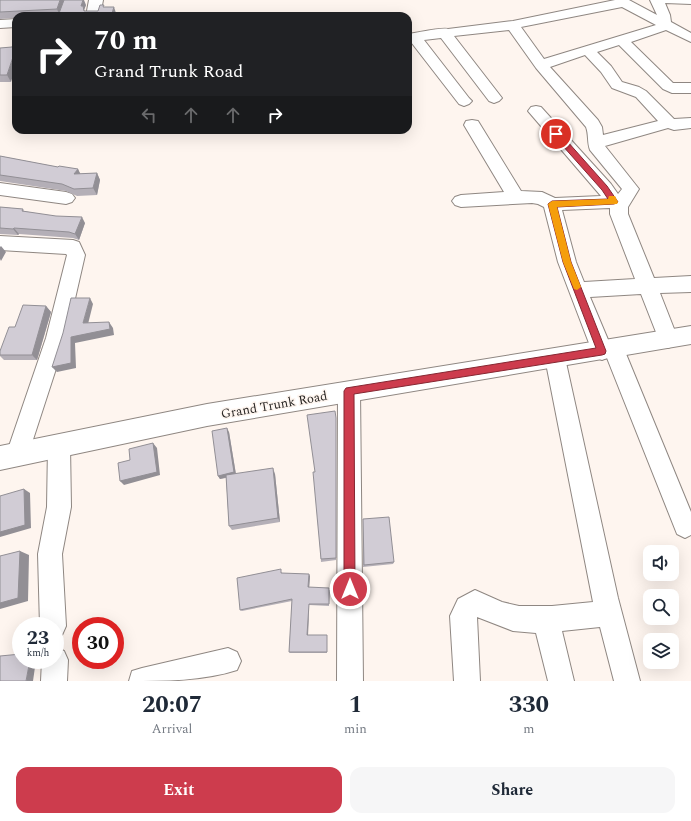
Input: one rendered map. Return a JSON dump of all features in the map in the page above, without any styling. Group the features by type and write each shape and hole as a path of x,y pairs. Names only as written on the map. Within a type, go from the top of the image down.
{"main road":[{"name":"Grand Trunk Road","path":"9,456 207,415 608,350 691,335"}],"street":[{"path":"94,12 96,0"},
{"path":"541,65 588,50 655,32 664,25 664,15 657,0"},
{"path":"668,0 691,0"},
{"path":"412,37 513,25 624,3 691,38"},
{"path":"0,24 12,23"},
{"path":"461,201 542,198 552,204 618,201 631,190 598,150 595,143 596,131 592,124 541,65 513,25"},
{"path":"444,32 494,98"},
{"path":"412,38 464,101"},
{"path":"622,41 668,86 672,88 691,88"},
{"path":"588,50 606,69 617,85 634,90 641,94 669,123"},
{"path":"536,111 618,201 619,214 668,339"},
{"path":"595,143 669,123 691,123"},
{"path":"472,125 516,198"},
{"path":"0,189 66,198"},
{"path":"552,204 567,262 578,290 608,350 685,526"},
{"path":"0,243 73,248 76,256 56,338 9,456"},
{"path":"578,290 691,284"},
{"path":"555,358 609,613 627,681"},
{"path":"349,391 350,681"},
{"path":"53,617 50,554 59,507 59,446"},
{"path":"467,681 463,616 465,610 470,605 475,603 503,615 519,619 609,613"},
{"path":"546,618 561,681"},
{"path":"142,681 228,662"},
{"path":"54,681 55,669"}],"building":[{"path":"0,0 60,0 57,9 0,12"},
{"path":"64,0 83,0 81,6 83,6 84,11 98,11 100,5 104,5 103,7 114,7 112,12 60,12"},
{"path":"12,47 12,60 7,75 0,75 0,48"},
{"path":"0,156 58,167 78,169 74,174 97,173 93,188 74,189 62,184 0,175"},
{"path":"0,207 23,209 22,211 56,216 82,217 75,234 69,232 0,228"},
{"path":"71,298 90,298 83,323 109,322 110,329 71,337 71,363 52,367 63,333"},
{"path":"23,305 46,306 32,355 0,355 0,351 9,327 15,327"},
{"path":"335,411 336,558 321,559 313,472 315,472 307,415"},
{"path":"227,428 234,472 218,476 212,431"},
{"path":"153,443 157,472 120,481 118,463 130,460 129,449"},
{"path":"273,468 278,518 229,526 226,475"},
{"path":"24,489 25,525 0,532 0,496"},
{"path":"389,517 394,562 364,565 363,519"},
{"path":"20,551 18,598 0,603 0,556"},
{"path":"281,569 281,573 309,574 308,587 329,588 329,604 309,604 307,635 327,635 327,652 289,652 292,599 240,610 237,578"},
{"path":"12,655 12,669 28,669 26,681 0,681 0,656"}],"slow traffic":[{"path":"577,287 567,262 552,204 614,202 612,198"}],"route":[{"path":"350,589 349,391 602,351 567,262 552,204 614,202 605,188 556,134"}]}
